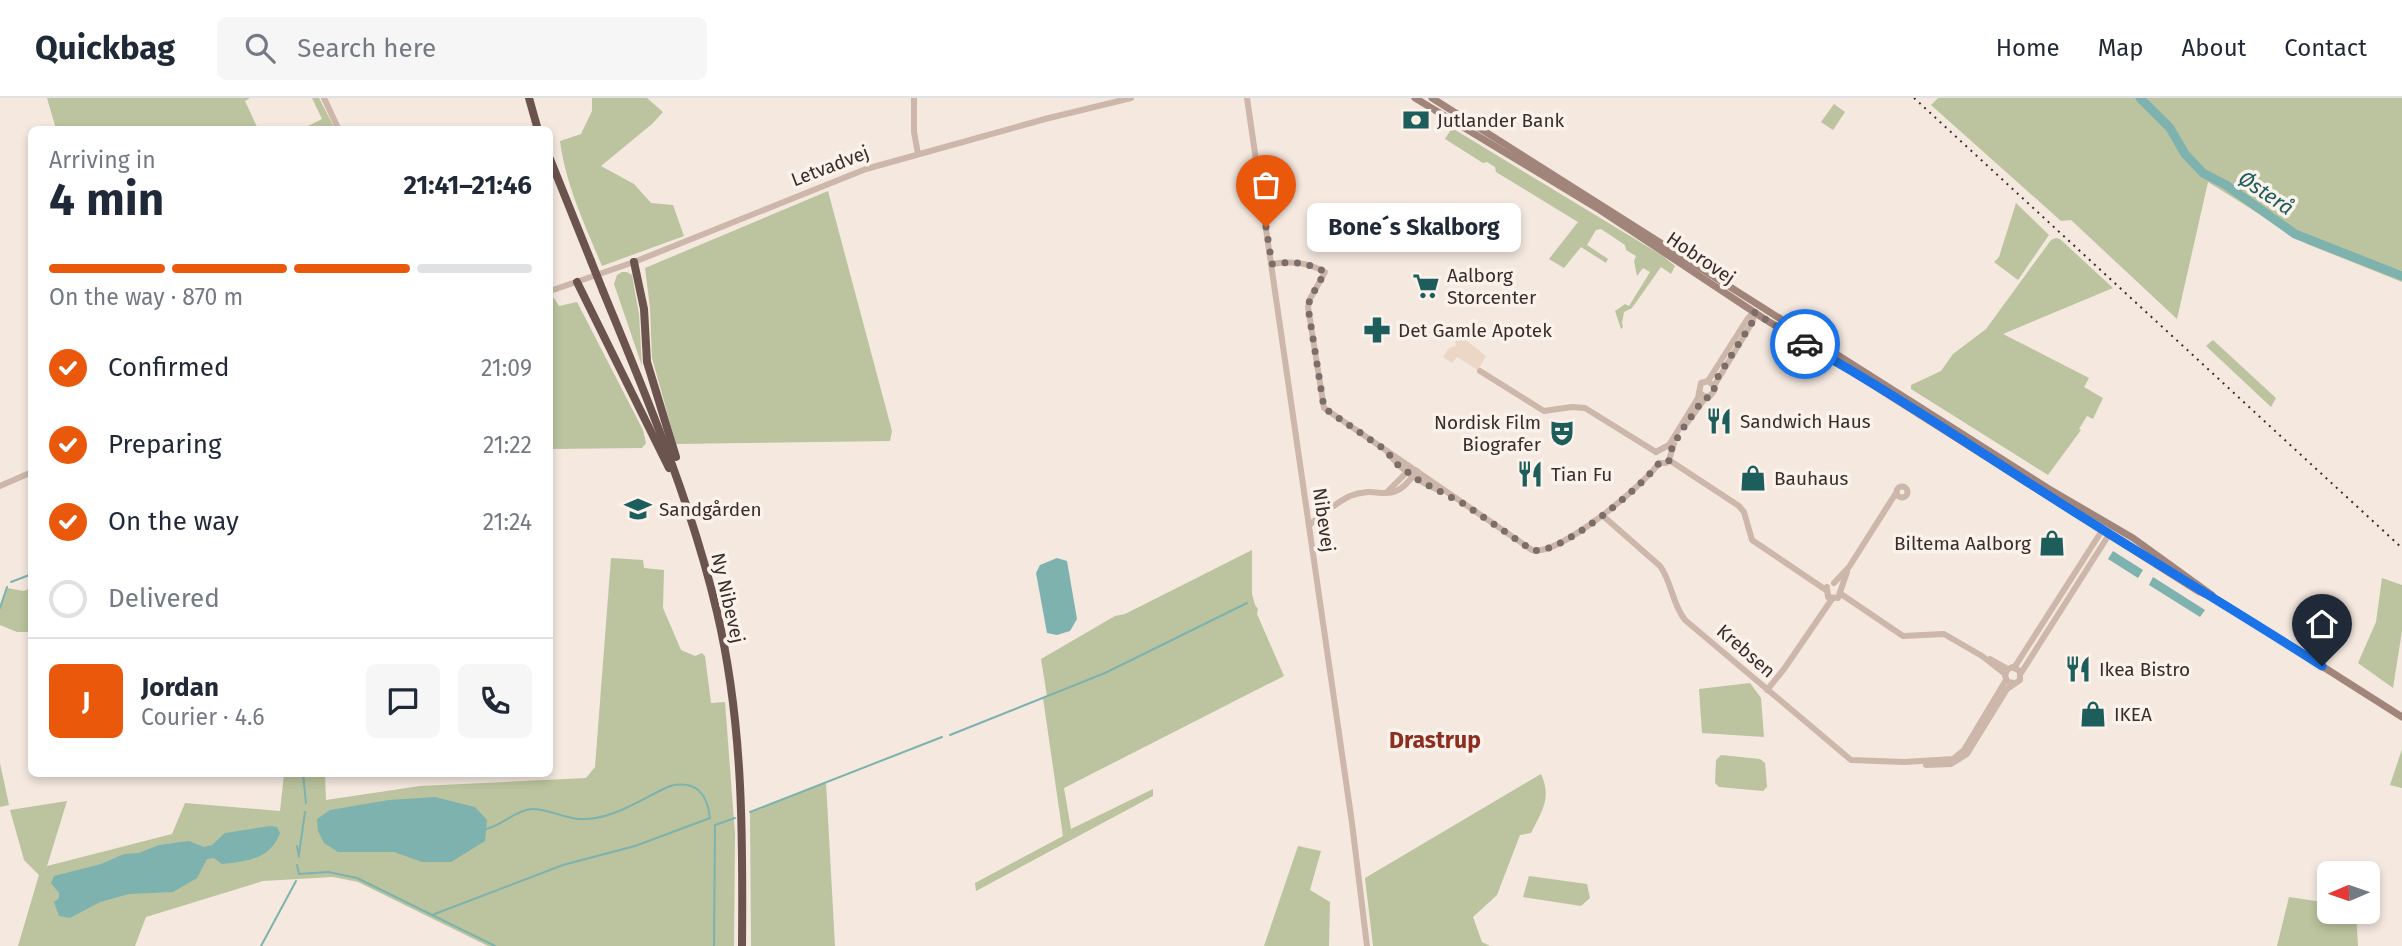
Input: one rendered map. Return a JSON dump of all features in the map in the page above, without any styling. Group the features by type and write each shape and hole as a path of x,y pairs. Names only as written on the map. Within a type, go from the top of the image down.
{"highway":[{"path":"529,98 537,126"},
{"name":"Ny Nibevej","path":"553,166 684,494 718,614 736,722 742,824 742,946"},
{"path":"634,262 644,309 647,362 682,476 684,494"},
{"path":"577,282 657,441 695,531"}],"main road":[{"name":"Hobrovej","path":"1415,98 2058,494 2198,591 2218,600 2402,717"},
{"name":"Hobrovej","path":"1432,98 2045,494 2107,530 2133,538 2218,600"}],"street":[{"path":"324,98 337,126"},
{"path":"914,98 914,132 918,154"},
{"name":"Letvadvej","path":"553,290 634,262 831,181 918,154 1131,98"},
{"name":"Nibevej","path":"1247,98 1366,918 1367,946"},
{"path":"1272,264 1294,261 1325,272 1308,307 1322,403 1327,412 1532,550 1546,551 1602,515 1642,484 1659,463"},
{"path":"1668,449 1706,397 1713,394 1711,383 1725,351 1757,309"},
{"path":"1480,371 1544,411 1585,408 1656,452"},
{"path":"1711,383 1701,383 1698,398 1668,449 1670,460 1739,506 1752,540 1903,636 1944,634 2011,675"},
{"path":"1699,392 1706,397"},
{"path":"1659,463 1656,452 1660,448 1668,449"},
{"path":"1659,463 1664,464 1670,460"},
{"path":"1309,525 1349,497 1398,491 1412,471"},
{"path":"0,486 28,474"},
{"path":"1766,690 1784,669 1884,511 1898,495"},
{"name":"Krebsen","path":"1602,515 1665,572 1677,607 1685,620 1851,760 1944,765 1960,760 1967,754 2007,689 2011,675 2107,530"}],"green space":[{"path":"47,98 250,98 245,101 257,126 55,126"},
{"path":"312,98 319,98 333,126 308,126 322,119"},
{"path":"592,98 647,98 663,112 601,166 634,184 651,203 673,205 684,236 602,266 571,190 560,141 581,134 592,111"},
{"path":"1938,98 2402,98 2402,282 2307,244 2208,182 2177,319 2071,220 2061,221 1931,105"},
{"path":"1834,104 1845,112 1833,130 1821,122"},
{"path":"1452,128 1663,256 1675,266 1671,274 1661,267 1632,308 1624,312 1621,329 1615,311 1625,304 1629,306 1650,272 1643,268 1637,276 1634,261 1636,256 1601,229 1596,230 1587,245 1608,259 1606,263 1581,247 1564,268 1549,259 1578,222 1496,172 1495,167 1487,162 1483,163 1445,139"},
{"path":"828,191 892,431 890,441 676,444 652,358 645,268"},
{"path":"2016,203 2049,235 2018,280 1994,262 1999,257"},
{"path":"2056,238 2113,288 2003,334 2089,378 2084,387 2103,398 2093,419 2087,416 2079,429 2081,430 2048,475 1911,389 1911,385 1941,371 1953,354 1986,329 2051,240"},
{"path":"622,272 632,275 639,314 642,366 614,284 617,275"},
{"path":"553,298 559,306 577,302 643,430 646,443 642,448 553,449"},
{"path":"2213,340 2276,398 2271,407 2206,346"},
{"path":"1252,550 1252,594 1258,609 1257,614 1284,676 1064,788 1071,829 1153,789 1153,796 976,891 975,883 1063,836 1043,698 1047,696 1041,659 1115,616 1125,614"},
{"path":"611,558 643,560 644,568 664,570 663,608 681,650 695,656 702,653 705,656 711,703 725,702 735,834 734,946 488,946 358,882 333,877 263,881 146,917 135,946 18,946 39,875 24,860 10,810 67,801 47,866 172,834 185,803 280,811 284,777 325,777 326,800 420,786 586,778 595,767"},
{"path":"2382,578 2402,585 2402,631 2393,688 2358,663 2376,622"},
{"path":"7,588 28,589 28,632 17,632 0,625 0,609"},
{"path":"1750,683 1761,698 1764,737 1702,733 1699,689"},
{"path":"2402,749 2402,788 2390,785"},
{"path":"1721,755 1760,759 1765,763 1767,787 1763,791 1719,787 1715,783 1716,760"},
{"path":"0,763 9,805 0,807"},
{"path":"1541,774 1546,797 1539,818 1531,833 1520,835 1497,895 1473,917 1482,942 1490,946 1373,946 1365,878"},
{"path":"826,782 835,946 751,946 750,812"},
{"path":"1298,846 1321,851 1310,890 1330,902 1329,946 1264,946"},
{"path":"1529,876 1587,884 1590,898 1581,906 1523,897"},
{"path":"2289,897 2317,901 2317,924 2357,924 2358,946 2277,946"}],"shaded area":[{"path":"1458,334 1486,356 1478,370 1457,357 1452,363 1443,357 1449,348 1456,346 1455,339"}],"water":[{"path":"2113,551 2143,570 2138,578 2108,559"},
{"path":"1057,558 1067,561 1077,619 1070,631 1057,635 1047,633 1036,573 1040,565"},
{"path":"2153,577 2205,610 2200,617 2149,585"},
{"path":"435,797 475,807 487,820 485,841 451,862 422,862 394,852 338,852 324,843 318,831 317,819 330,810 389,800"},
{"path":"277,827 280,833 270,849 257,858 222,864 214,858 207,859 197,878 173,892 129,894 100,902 70,918 59,916 54,902 59,898 59,893 51,883 54,876 159,845 189,841 204,847 212,845 225,833"}],"waterway":[{"name":"Østerå","path":"2140,98 2170,128 2185,154 2203,173 2226,185 2295,234 2402,276"},
{"path":"11,582 28,576"},
{"path":"0,608 7,587"},
{"path":"950,735 1105,673 1247,603"},
{"path":"750,812 942,737"},
{"path":"303,777 306,803"},
{"path":"432,915 563,865 635,846 710,818 706,802 699,790 679,785 670,786 615,813 591,819 531,809 519,812 486,829"},
{"path":"299,854 305,812"},
{"path":"714,946 715,825 735,818"},
{"path":"297,846 299,857"},
{"path":"297,865 299,874 328,872 357,878 495,946"},
{"path":"261,946 296,881"}],"railway":[{"path":"1914,98 2402,548"}],"way so far":[{"path":"1266,227 1272,264 1294,261 1325,272 1308,307 1322,403 1327,412 1387,451 1394,462 1420,481 1447,493 1539,552 1553,547 1602,515 1642,484 1659,463 1664,464 1670,460 1672,447 1702,401 1713,394 1716,380 1753,321 1754,312 1805,344"}],"place":[{"name":"Jutlander Bank","path":"1416,120"},
{"name":"Bone´s Skalborg","path":"1266,227"},
{"name":"Aalborg Storcenter","path":"1426,286"},
{"name":"Det Gamle Apotek","path":"1377,330"},
{"name":"Sandwich Haus","path":"1719,421"},
{"name":"Nordisk Film Biografer","path":"1562,433"},
{"name":"Tian Fu","path":"1530,474"},
{"name":"Bauhaus","path":"1753,478"},
{"name":"Sandgården","path":"638,509"},
{"name":"Biltema Aalborg","path":"2052,543"},
{"name":"Ikea Bistro","path":"2078,669"},
{"name":"IKEA","path":"2093,714"}],"district":[{"name":"Drastrup","path":"1435,740"}],"route":[{"path":"1805,344 1835,360 2198,591 2218,600 2322,666"}]}
